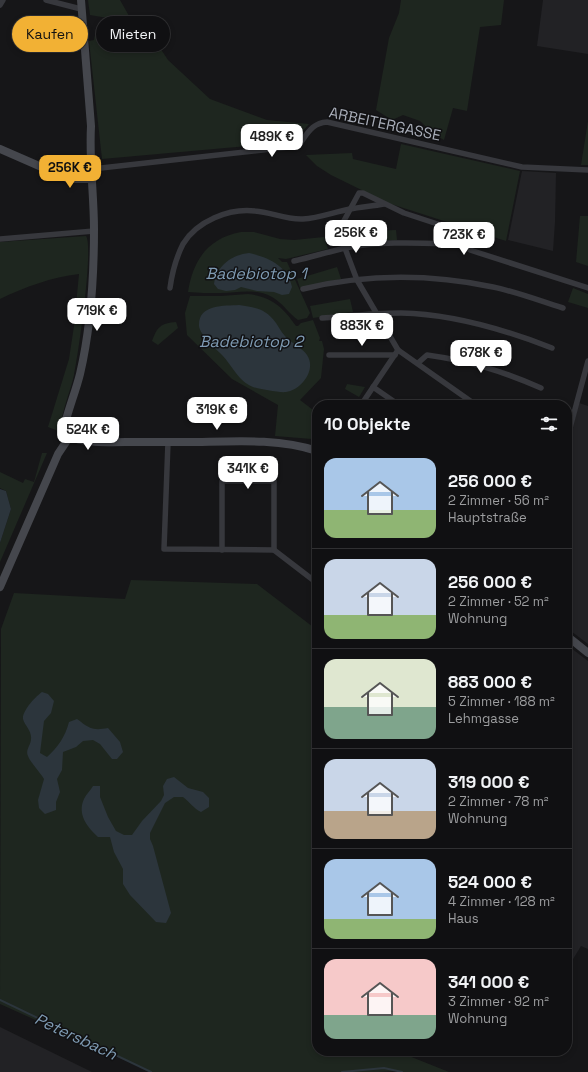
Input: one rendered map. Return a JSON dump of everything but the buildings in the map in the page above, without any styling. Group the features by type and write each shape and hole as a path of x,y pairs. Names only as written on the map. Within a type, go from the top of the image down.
{"street":[{"path":"46,0 81,9"},
{"path":"81,0 91,126 90,144 94,231 93,266 87,332 80,375 65,426 70,436 89,441 236,441 281,444 312,450"},
{"name":"ARBEITERGASSE","path":"92,174 298,146 313,126 327,122 522,167 588,170"},
{"path":"0,149 61,175 70,172 92,174"},
{"path":"397,353 357,280 340,235 340,228 359,193 363,193 404,214 474,236 470,250 588,288"},
{"path":"170,288 176,260 186,240 202,225 217,216 246,210 282,217 301,219 316,218 350,209 384,204"},
{"path":"0,239 94,231"},
{"path":"294,261 345,248 393,244 456,244"},
{"path":"302,289 357,280 410,276 494,287 563,308"},
{"path":"322,318 376,313 402,313 442,318 495,328 552,348"},
{"path":"364,400 397,353"},
{"path":"329,355 397,353 418,363 469,400"},
{"path":"418,363 427,355 451,358 500,371 542,388"},
{"path":"572,420 588,361"},
{"path":"373,387 392,400"},
{"path":"0,587 58,454 70,436"},
{"path":"168,442 164,550 274,550 312,579"},
{"path":"222,550 222,481 274,481 274,550"},
{"path":"572,640 588,654"}],"shaded area":[{"path":"88,0 120,0 129,16 96,16 90,15"},
{"path":"401,0 504,0 501,25 480,27 467,111 453,108 444,140 434,134 420,121 403,115 392,120 376,110 389,38 399,13"},
{"path":"543,0 588,0 588,54 537,46"},
{"path":"95,35 96,52 163,52 168,60 210,99 267,120 309,124 293,142 102,159 89,41 94,40"},
{"path":"588,121 588,165 581,165"},
{"path":"401,144 520,171 506,241 388,203 331,175 317,166 306,155 352,153 353,159 396,169"},
{"path":"522,171 556,173 553,251 508,240"},
{"path":"580,216 588,216 588,266 576,262"},
{"path":"396,230 397,240 356,243 355,233"},
{"path":"241,232 254,232 280,239 294,240 324,237 328,249 286,259 278,258 282,262 287,262 310,313 307,318 298,320 276,300 266,294 253,292 188,292 190,280 194,270 204,252 220,239"},
{"path":"86,236 88,244 88,259 82,326 74,375 62,418 61,432 48,427 69,359 79,274 59,277 39,283 0,299 0,242"},
{"path":"337,267 341,279 300,288 297,279"},
{"path":"573,288 588,294 588,308 568,302"},
{"path":"248,294 270,300 286,313 296,326 313,320 320,338 319,341 322,341 324,349 321,378 300,400 312,409 312,439 275,436 278,405 232,379 187,335 185,313 190,296"},
{"path":"350,299 353,312 313,318 310,306"},
{"path":"176,322 178,328 158,345 152,341 160,327 167,323"},
{"path":"347,384 365,387 359,397 345,389"},
{"path":"579,403 588,406 588,644 572,632 572,430"},
{"path":"42,453 47,453 0,562 0,543 11,509 6,491 0,488 0,472 23,483 25,479 34,482"},
{"path":"131,580 257,584 312,626 312,1056 409,1056 449,1072 151,1072 0,1004 1,629 14,593 125,599"},
{"path":"572,649 588,661 588,949 581,946 572,961"},
{"path":"0,1027 92,1072 0,1072"}],"water":[{"name":"Badebiotop 1","path":"249,253 270,260 282,268 290,280 292,287 289,294 282,295 274,292 257,291 241,287 235,290 226,291 218,289 214,284 218,271 222,266 237,256"},
{"name":"Badebiotop 2","path":"239,305 255,308 268,314 287,338 307,355 310,361 309,373 297,387 286,392 279,392 253,387 239,377 226,359 202,333 199,326 200,319 207,310 219,306"},
{"path":"0,489 6,491 11,509 0,543"},
{"path":"42,692 48,694 54,701 51,713 44,721 40,753 47,757 61,741 69,722 77,719 94,729 108,728 120,742 123,752 117,759 112,759 100,744 93,740 83,741 76,747 63,752 62,770 57,779 60,792 56,802 56,810 45,814 39,808 38,800 44,779 27,754 31,736 23,719 27,708"},
{"path":"174,777 188,788 203,792 209,798 209,807 201,812 183,797 174,797 165,803 150,833 150,839 171,913 166,923 156,922 130,895 123,884 123,869 114,852 110,837 98,837 90,829 82,815 82,805 86,795 93,786 100,786 100,797 108,817 116,831 124,835 132,835 142,821 161,801 164,795 163,786 167,779"}],"waterway":[{"name":"Petersbach","path":"0,1000 151,1072"},
{"name":"Petersbach","path":"342,1072 384,1068 402,1072"}]}
